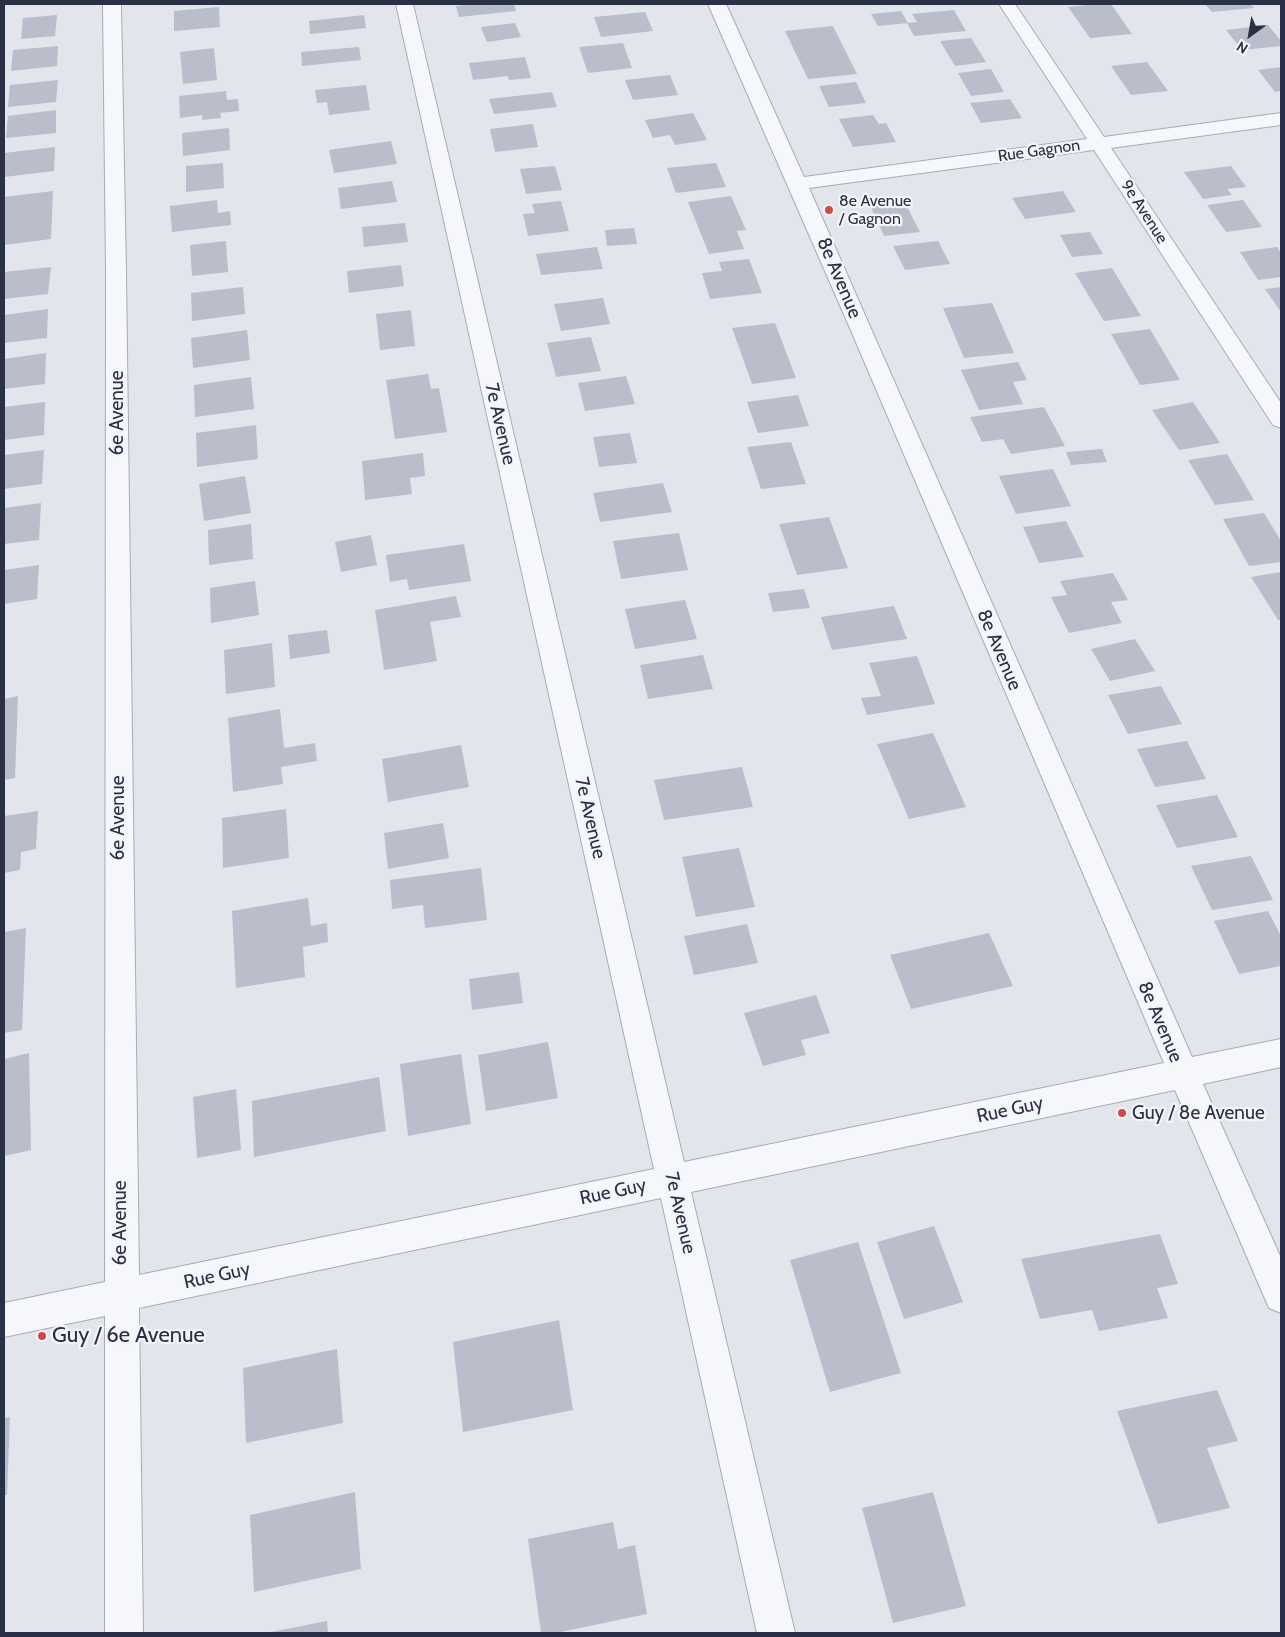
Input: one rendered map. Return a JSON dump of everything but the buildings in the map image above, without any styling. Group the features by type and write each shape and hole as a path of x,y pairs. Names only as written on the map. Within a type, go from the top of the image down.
{"street":[{"name":"6e Avenue","path":"112,4 116,272 124,1633"},
{"name":"7e Avenue","path":"404,4 776,1633"},
{"name":"8e Avenue","path":"717,4 798,184 1281,1296"},
{"name":"9e Avenue","path":"1007,4 1281,420"},
{"name":"Rue Gagnon","path":"798,184 1281,119"},
{"name":"Rue Guy","path":"4,1320 1281,1053"}],"place":[{"name":"8e Avenue / Gagnon","path":"829,210"},
{"name":"Guy / 8e Avenue","path":"1122,1113"},
{"name":"Guy / 6e Avenue","path":"42,1336"}]}
